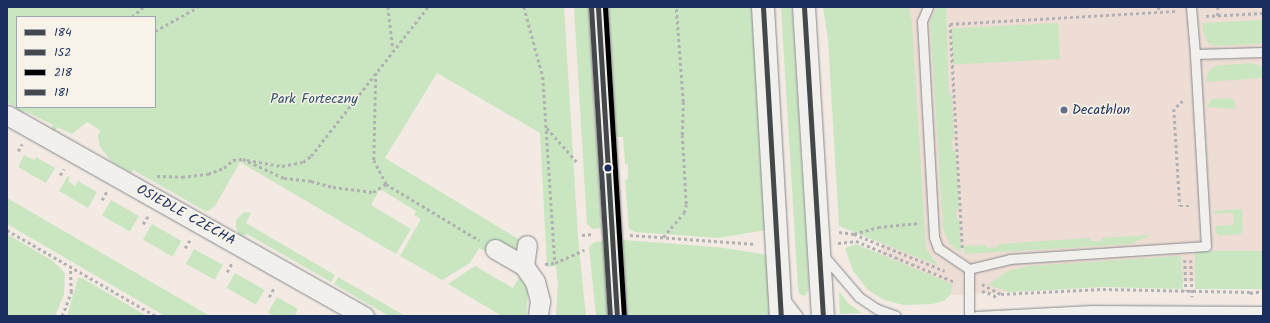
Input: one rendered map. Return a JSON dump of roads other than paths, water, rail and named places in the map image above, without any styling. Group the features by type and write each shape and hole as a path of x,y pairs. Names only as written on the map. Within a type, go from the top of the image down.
{"street":[{"path":"598,7 617,316"},
{"path":"763,7 781,316"},
{"path":"804,7 823,316"},
{"name":"OSIEDLE CZECHA","path":"7,115 364,316"},
{"path":"524,266 527,245"},
{"path":"495,249 524,266 535,282 540,301 538,316"}],"lane":[{"path":"928,7 922,21 934,237 938,248 966,268 969,284 969,316"},
{"path":"966,268 1010,259 1206,246 1191,7"},
{"path":"1195,54 1263,52"},
{"path":"819,251 859,297 878,309 896,316"},
{"path":"779,292 798,316"},
{"path":"976,316 1092,310 1263,311"}],"place":[{"name":"Decathlon","path":"1064,110"}],"park label":[{"name":"Park Forteczny","path":"314,99"}]}
